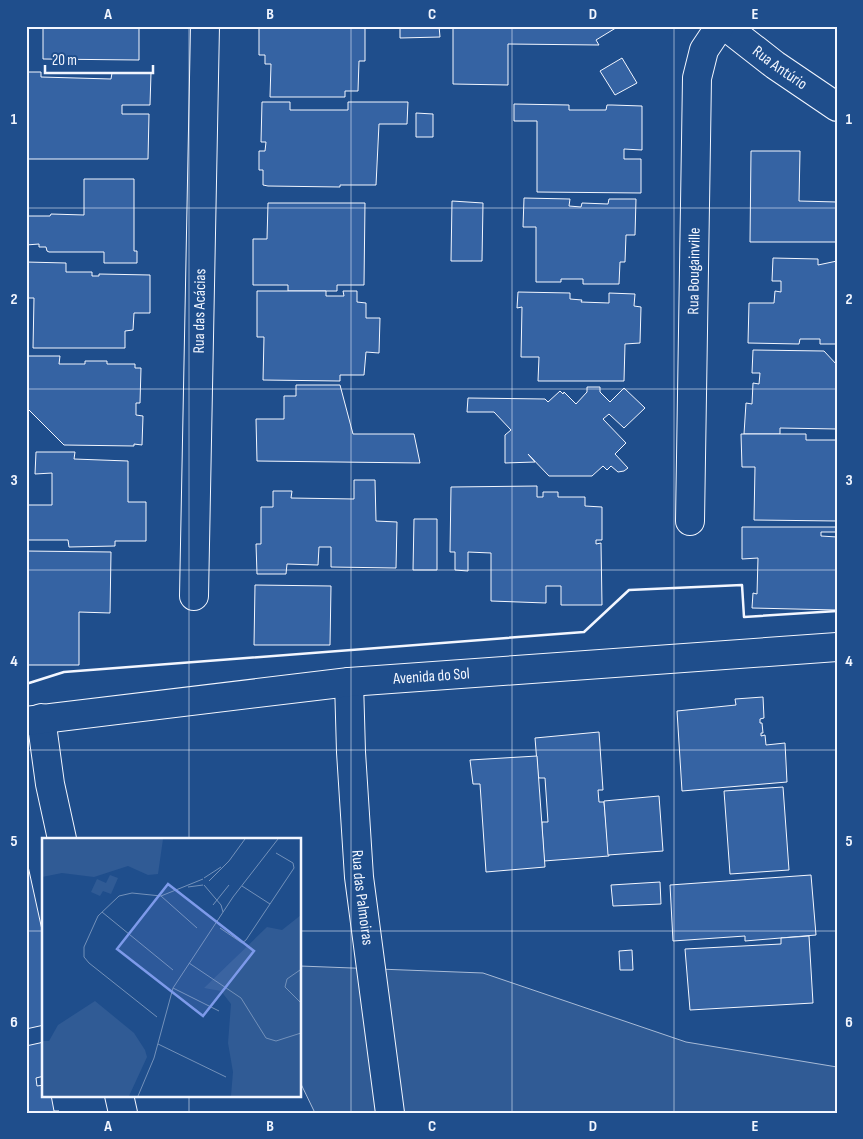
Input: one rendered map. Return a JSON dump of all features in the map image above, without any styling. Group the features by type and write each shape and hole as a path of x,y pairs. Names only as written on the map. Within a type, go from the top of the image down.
{"street":[{"name":"Rua das Acácias","path":"194,596 205,26"},
{"name":"Rua Bougainville","path":"690,522 697,78 704,50 720,26"},
{"name":"Rua Antúrio","path":"725,26 775,65 837,107"},
{"name":"Avenida do Sol","path":"34,719 349,682 837,647"},
{"name":"Rua das Palmoiras","path":"349,682 351,752 359,877 390,1113"},
{"path":"34,719 62,838"},
{"path":"119,1096 123,1113"}],"shaded area":[{"path":"301,966 483,973 686,1042 837,1067 837,1113 315,1113 301,1084"}],"building":[{"path":"43,26 139,26 139,60 43,59"},
{"path":"259,26 365,26 365,61 359,61 358,91 345,91 345,97 270,97 271,64 265,64 265,55 259,55"},
{"path":"400,26 439,26 440,37 400,38"},
{"path":"453,26 619,26 596,40 599,45 508,44 508,85 453,84"},
{"path":"622,58 637,83 615,95 600,71"},
{"path":"26,72 41,72 41,77 111,79 112,73 151,73 150,105 122,105 122,114 149,114 148,159 26,159"},
{"path":"262,102 290,102 290,110 348,110 348,102 408,102 407,124 379,124 376,185 340,185 340,187 268,186 263,185 263,170 259,170 259,151 265,151 266,142 261,142"},
{"path":"514,104 569,105 569,110 606,110 607,105 642,106 642,150 624,149 624,159 641,159 641,193 537,192 537,121 514,121"},
{"path":"416,113 433,114 433,137 416,137"},
{"path":"751,151 800,151 799,201 837,202 837,242 750,242"},
{"path":"84,179 134,179 134,251 137,251 137,263 104,263 104,252 49,252 46,247 39,247 39,244 26,245 26,216 50,216 51,214 84,215"},
{"path":"524,198 570,199 569,206 581,207 582,203 608,204 609,199 636,199 635,235 626,235 625,262 620,262 619,284 583,284 583,279 561,279 561,282 536,282 536,227 523,227"},
{"path":"452,201 483,203 482,261 451,261"},
{"path":"268,203 365,203 364,285 337,285 337,291 288,291 288,285 253,285 253,239 267,239"},
{"path":"773,258 818,259 818,265 837,261 837,344 820,344 820,339 800,339 799,344 748,343 749,303 774,303 775,291 781,292 781,281 772,281"},
{"path":"26,262 66,263 66,272 92,272 92,276 99,276 99,274 150,275 150,313 134,313 133,330 125,331 125,348 33,348 34,298 26,298"},
{"path":"257,291 326,291 326,296 344,296 343,291 357,291 357,302 366,303 366,318 380,318 379,353 366,352 364,375 340,375 340,381 263,380 264,337 257,337"},
{"path":"518,292 570,293 570,299 582,300 581,302 609,303 609,293 635,294 634,306 641,307 640,343 625,344 624,381 538,381 539,357 521,357 522,307 517,308"},
{"path":"753,350 824,351 837,365 837,429 780,428 780,434 744,434 746,403 752,404 753,383 759,384 760,373 752,373"},
{"path":"26,356 60,356 59,364 85,364 85,361 107,361 107,364 135,364 135,368 141,368 140,403 136,403 136,415 143,416 142,445 64,445 27,408"},
{"path":"296,385 340,385 353,434 414,434 420,463 257,461 256,419 284,419 284,396 296,396"},
{"path":"587,387 600,387 600,392 610,402 624,388 645,408 624,428 609,414 603,419 626,443 615,454 628,468 624,471 618,472 611,466 607,470 603,466 592,476 549,476 528,454 535,462 505,463 505,435 511,430 494,412 467,412 468,398 545,399 548,402 560,391 563,394 564,392 576,404 587,392"},
{"path":"741,434 806,434 806,440 837,440 837,521 754,520 755,467 742,467"},
{"path":"36,452 75,452 74,459 128,461 128,502 146,502 146,541 115,541 115,546 69,547 68,540 26,540 26,505 52,505 52,473 35,474"},
{"path":"354,480 375,480 376,521 397,522 396,568 331,567 331,547 319,547 318,565 287,564 286,574 257,574 256,544 261,544 261,507 273,507 273,491 292,491 291,498 354,499"},
{"path":"537,486 537,497 543,497 543,492 558,492 558,497 585,497 585,506 602,507 602,540 596,540 596,544 601,543 602,605 561,605 561,586 546,586 546,603 491,601 491,553 468,552 468,571 455,570 455,552 450,552 451,487"},
{"path":"414,519 437,519 437,570 413,570"},
{"path":"742,527 837,527 837,532 821,532 821,536 837,537 837,610 752,608 753,593 757,594 758,558 742,559"},
{"path":"26,551 111,552 110,613 79,612 79,665 26,665"},
{"path":"255,585 331,586 330,645 254,645"},
{"path":"763,697 764,718 760,719 763,733 761,733 761,736 765,735 766,745 785,743 787,782 682,791 677,711 736,705 735,699"},
{"path":"599,732 603,790 598,790 599,802 604,802 609,856 544,861 542,822 548,822 545,778 539,778 538,775 535,738"},
{"path":"537,756 545,867 486,872 480,784 473,784 470,760"},
{"path":"783,787 789,870 730,874 724,791"},
{"path":"659,796 663,851 608,855 604,801"},
{"path":"26,857 42,930 42,1025 26,1029"},
{"path":"811,875 816,935 745,941 745,936 673,941 670,885"},
{"path":"660,882 661,904 613,906 611,885"},
{"path":"809,936 813,1003 690,1010 685,949 781,944 781,938"},
{"path":"632,950 633,970 620,970 619,951"},
{"path":"42,1042 42,1076 36,1078 37,1086 42,1085 42,1096 51,1096 54,1111 59,1111 59,1113 26,1113 26,1046"}],"wall":[{"path":"26,684 64,672 584,632 629,590 742,585 744,617 837,611"}]}
